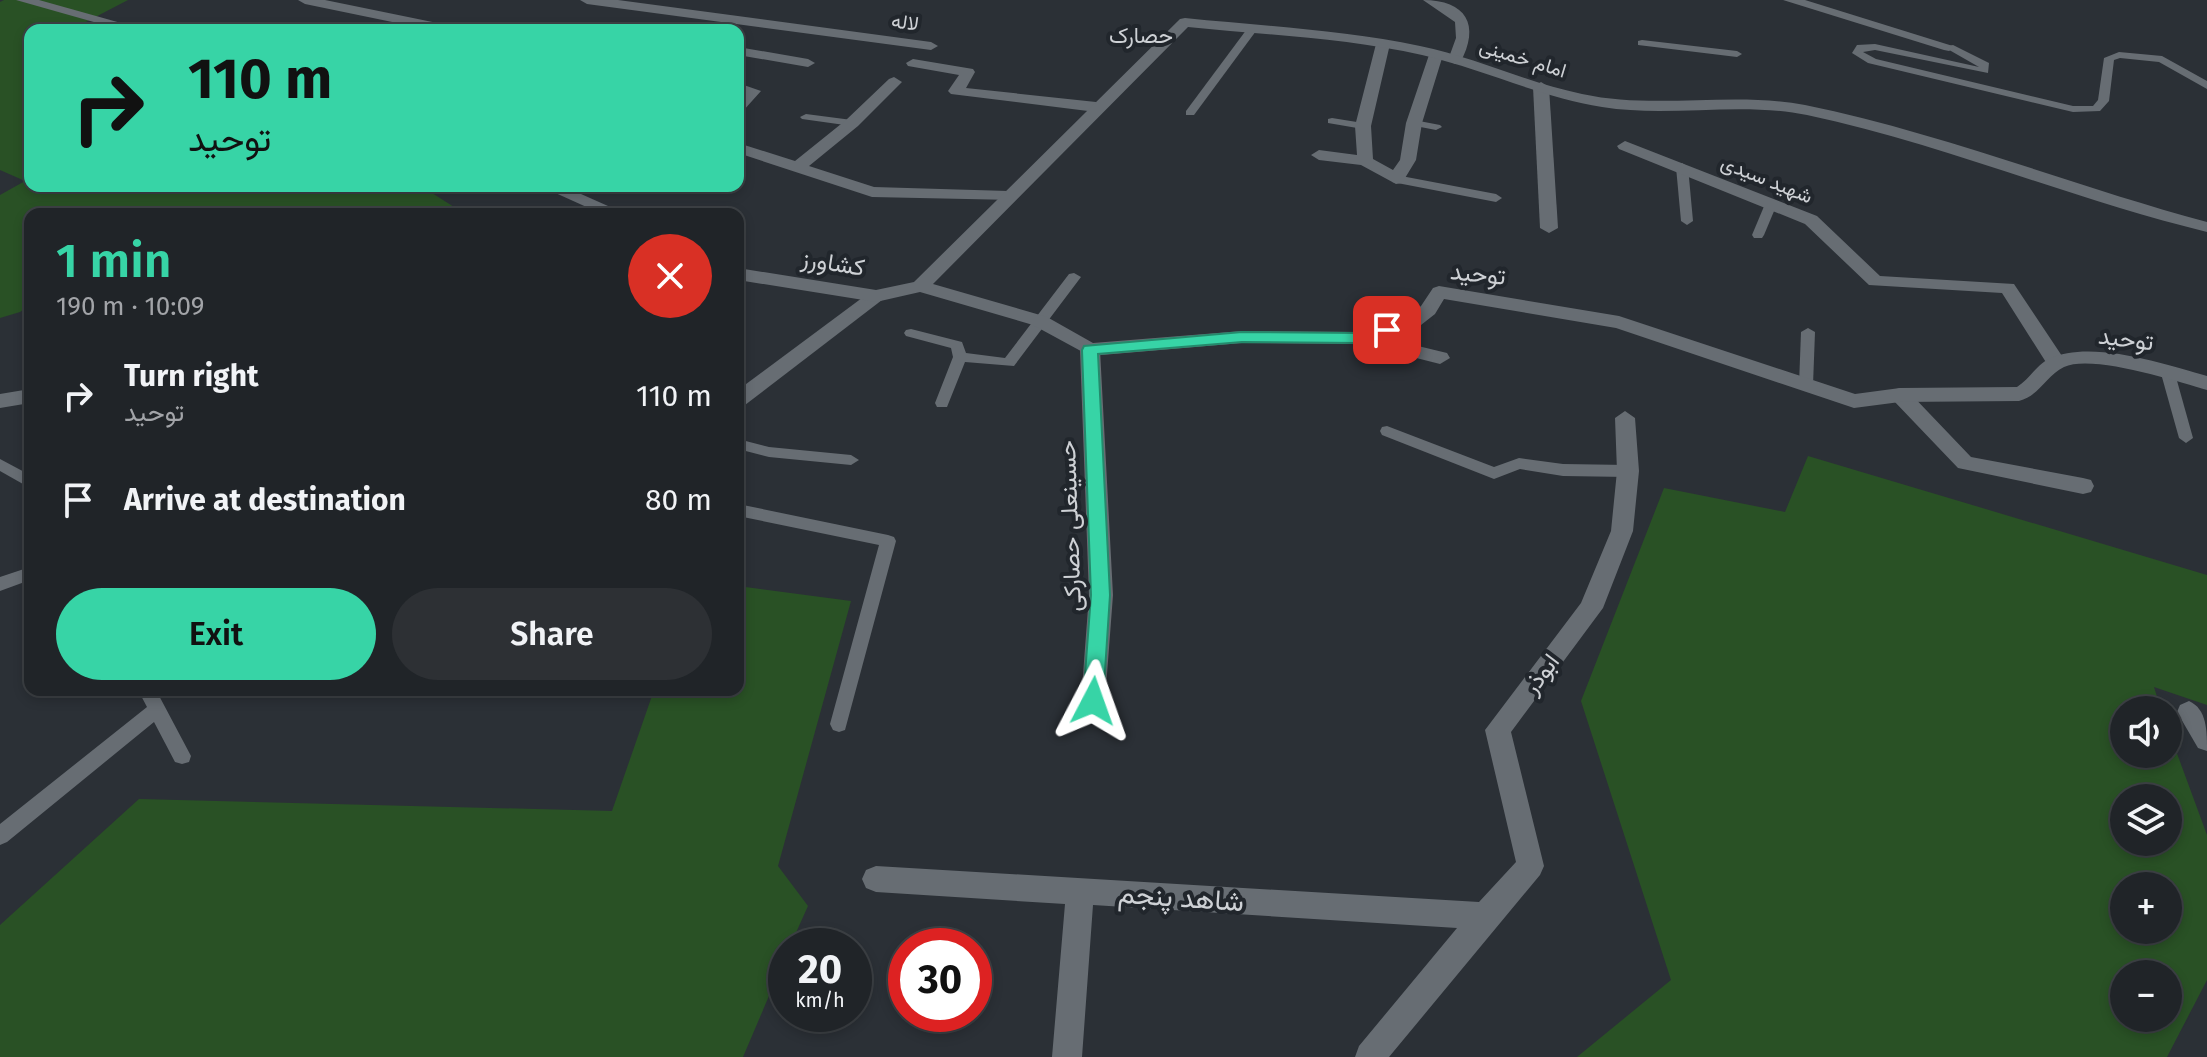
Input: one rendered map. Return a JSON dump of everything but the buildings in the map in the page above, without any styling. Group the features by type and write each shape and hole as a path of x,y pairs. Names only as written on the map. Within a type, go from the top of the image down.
{"street":[{"path":"23,0 116,24"},
{"path":"305,0 423,24"},
{"name":"لاله","path":"587,0 931,46"},
{"path":"1430,0 1455,13 1465,25 1466,33 1455,60"},
{"path":"1790,0 1949,47"},
{"name":"امام خمینی","path":"920,286 1096,107 1185,22 1383,44 1455,60 1571,97 1631,106 1775,105 1802,109 1926,142 2207,227"},
{"path":"1365,161 1363,126 1383,44"},
{"path":"744,52 808,63"},
{"path":"1319,155 1365,161 1396,179 1408,160 1414,123 1436,55"},
{"path":"913,63 968,72 956,91 1096,107"},
{"path":"798,167 852,123 894,82"},
{"path":"1541,87 1549,228"},
{"path":"744,89 753,91 744,101"},
{"name":"شهید سیدی","path":"1625,146 1811,220 1875,281 2008,288 2056,362"},
{"path":"744,150 872,192 1008,196"},
{"path":"563,192 602,208"},
{"name":"کشاورز","path":"744,275 876,296 920,286"},
{"path":"920,286 1040,321 1090,350"},
{"name":"توحید","path":"1090,350 1242,337 1360,338 1414,321 1428,310 1439,292 1619,322 1854,401 1900,395 2019,394 2030,391 2056,362 2073,359 2167,370 2207,383"},
{"path":"744,395 876,296"},
{"path":"1360,338 1440,358"},
{"name":"حسینعلی حصارکی","path":"1090,350 1101,595 1093,701"},
{"name":"توحید","path":"2167,370 2207,369"},
{"path":"1900,395 1965,463 2083,486"},
{"path":"0,401 24,397"},
{"name":"ابوذر","path":"1485,916 1530,866 1498,730 1591,608 1622,531 1628,471 1625,418"},
{"path":"2189,712 2207,740"},
{"name":"شاهد پنجم","path":"876,879 1485,916"},
{"path":"1067,1057 1080,891"},
{"path":"1370,1057 1485,916"}],"lane":[{"path":"1190,113 1251,31"},
{"path":"1642,43 1737,54"},
{"path":"1949,47 1977,59 1985,65 1984,71 1875,47 1861,47 1857,53 1872,61 2073,109 2096,109 2103,101 2109,58 2119,55 2162,59 2207,86"},
{"path":"806,117 852,123"},
{"path":"1332,121 1363,126"},
{"path":"1414,123 1436,127"},
{"path":"1682,167 1687,221"},
{"path":"1396,179 1496,198"},
{"path":"1758,235 1771,204"},
{"path":"960,357 1009,363 1074,277"},
{"path":"1806,385 1808,332"},
{"path":"911,333 957,345 960,357 942,403"},
{"path":"2167,370 2186,438"},
{"path":"1387,431 1494,473 1519,463 1563,470 1628,471"},
{"path":"744,446 769,452 851,460"},
{"path":"0,464 24,478"},
{"path":"744,511 888,541 839,724"},
{"path":"0,584 24,575"},
{"path":"150,696 182,756"},
{"path":"0,836 157,709"}],"green space":[{"path":"128,0 82,24 24,24 24,181 0,170 0,2"},
{"path":"24,182 24,192 430,192 456,208 24,208 24,309 0,318 0,195"},
{"path":"1808,456 2207,575 2207,705 2154,687 2157,696 2110,696 2110,768 2182,767 2207,835 2207,980 2182,1028 2182,960 2110,960 2110,1032 2180,1032 2167,1057 1577,1057 1671,980 1581,701 1664,488 1785,512"},
{"path":"744,587 851,601 778,866 808,906 798,928 768,928 768,998 743,1057 0,1057 0,925 139,799 612,811 652,696 744,696"}],"district":[{"name":"حصارک","path":"1141,35"}],"route":[{"path":"1093,701 1101,595 1090,350 1242,337 1360,338 1387,330"}]}
